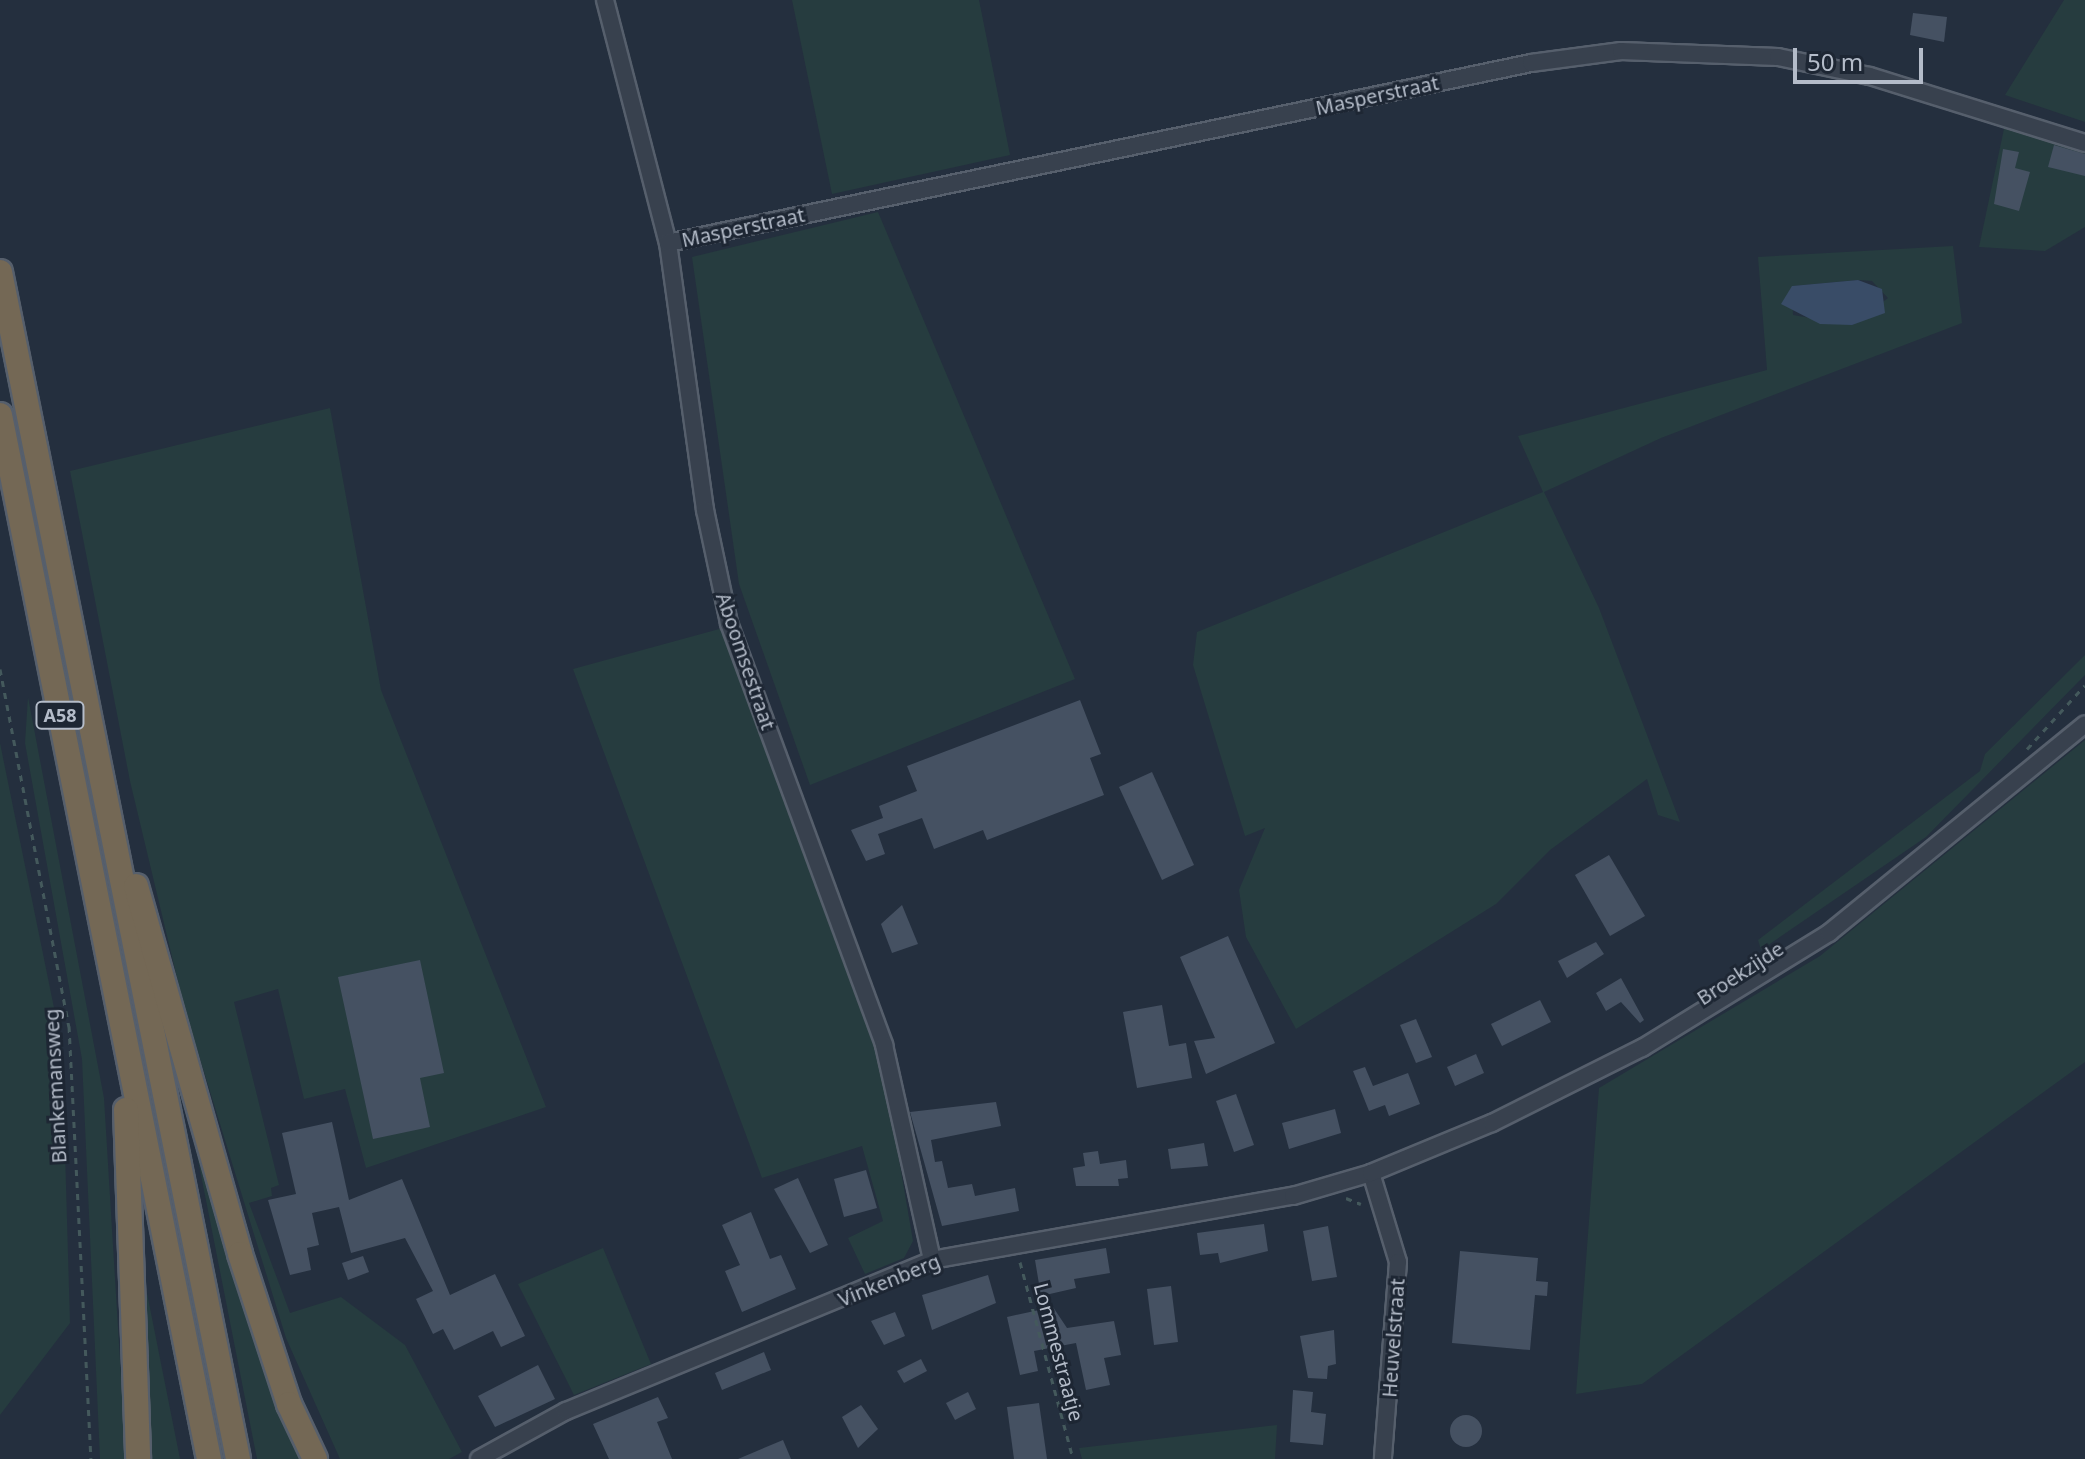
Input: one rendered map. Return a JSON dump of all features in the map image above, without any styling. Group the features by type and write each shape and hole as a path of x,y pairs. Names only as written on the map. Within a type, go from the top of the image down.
{"highway":[{"name":"A58","path":"0,272 238,1459"},
{"name":"A58","path":"0,415 209,1459"},
{"name":"A58","path":"95,747 240,1254 289,1404 315,1459"},
{"name":"A58","path":"119,1016 136,1253 138,1459"}],"street":[{"name":"Aboomsestraat","path":"605,0 668,243 705,510 729,623 874,1015 932,1260"},
{"name":"Masperstraat","path":"668,243 1531,63 1621,51 1695,50 1839,69 2085,143"},
{"name":"Broekzijde","path":"1371,1173 1550,1095 1737,992 1871,902 2085,724"},
{"name":"Vinkenberg","path":"479,1459 566,1411 932,1260 1293,1196 1371,1173"},
{"name":"Heuvelstraat","path":"1371,1173 1398,1262 1383,1459"}],"path":[{"name":"Blankemansweg","path":"0,669 69,1026 91,1459"},
{"path":"2022,756 2085,685"},
{"name":"Lommestraatje","path":"1018,1252 1073,1459"}],"green space":[{"path":"792,0 979,0 1010,155 832,194"},
{"path":"2064,0 2085,0 2085,122 2005,95"},
{"path":"2005,124 2085,151 2085,227 2045,251 1979,247"},
{"path":"878,212 1075,679 810,785 739,584 692,257"},
{"path":"1953,246 1962,323 1661,438 1544,492 1599,608 1680,822 1658,815 1647,779 1550,850 1496,904 1296,1029 1246,937 1239,890 1265,828 1245,836 1193,665 1197,632 1543,492 1518,436 1767,370 1758,257","holes":["1872,281 1888,298 1852,325 1793,315 1792,286"]},
{"path":"330,408 381,690 546,1107 366,1168 345,1089 304,1099 278,989 234,1002 279,1185 271,1188 272,1196 249,1203 290,1313 341,1297 405,1345 462,1452 449,1459 340,1459 286,1338 184,1007 130,781 70,471"},
{"path":"723,628 883,1066 913,1241 904,1258 865,1274 848,1238 883,1221 862,1146 762,1178 573,669"},
{"path":"2085,655 2085,675 1926,837 1761,950 1758,940 1980,771 1985,754"},
{"path":"28,697 104,1098 126,1459 100,1459 82,1059 25,743"},
{"path":"2085,740 2085,1062 1642,1384 1576,1394 1599,1088 1820,956"},
{"path":"0,743 62,1047 70,1323 0,1415"},
{"path":"189,1114 307,1459 257,1459"},
{"path":"603,1248 651,1364 574,1395 518,1284"},
{"path":"147,1293 180,1459 147,1459"},
{"path":"1277,1425 1275,1459 1082,1459 1079,1448"}],"water":[{"path":"1858,280 1882,289 1885,313 1852,325 1820,324 1781,304 1792,286"}],"building":[{"path":"1913,13 1947,17 1944,42 1910,35"},
{"path":"2054,145 2085,154 2085,176 2048,167"},
{"path":"2003,149 2019,152 2015,168 2030,172 2019,211 1994,204"},
{"path":"1080,700 1101,754 1090,758 1104,795 987,840 983,830 934,849 922,818 878,834 885,854 866,861 851,830 883,818 879,806 917,791 907,766"},
{"path":"1152,772 1194,865 1162,880 1119,787"},
{"path":"1609,855 1645,916 1610,936 1575,875"},
{"path":"902,905 918,944 892,953 881,924"},
{"path":"1228,936 1275,1043 1206,1074 1194,1041 1215,1038 1180,957"},
{"path":"1596,942 1604,954 1567,978 1558,961"},
{"path":"420,960 444,1073 420,1078 430,1127 373,1139 338,977"},
{"path":"1621,978 1644,1020 1640,1023 1621,1002 1606,1011 1596,993"},
{"path":"1540,1000 1551,1022 1502,1046 1491,1024"},
{"path":"1162,1005 1169,1046 1186,1043 1192,1078 1137,1088 1123,1012"},
{"path":"1416,1019 1432,1057 1416,1063 1400,1025"},
{"path":"1476,1054 1484,1073 1455,1086 1447,1067"},
{"path":"1365,1067 1373,1086 1408,1073 1420,1104 1389,1116 1385,1105 1369,1111 1353,1071"},
{"path":"1236,1094 1254,1145 1234,1152 1216,1101"},
{"path":"996,1102 1001,1126 931,1140 935,1162 942,1161 948,1188 972,1184 975,1196 1015,1188 1019,1211 942,1226 910,1112"},
{"path":"1335,1109 1341,1133 1289,1149 1282,1123"},
{"path":"332,1122 349,1200 402,1179 450,1295 495,1274 525,1336 501,1347 493,1331 454,1350 443,1329 433,1334 416,1299 433,1291 405,1238 351,1253 339,1207 312,1213 319,1245 307,1248 311,1270 290,1275 268,1200 296,1194 282,1133"},
{"path":"1204,1143 1208,1166 1171,1169 1168,1149"},
{"path":"1098,1151 1100,1164 1126,1160 1128,1178 1118,1179 1119,1186 1076,1186 1073,1168 1085,1166 1083,1153"},
{"path":"866,1170 877,1208 844,1217 834,1179"},
{"path":"798,1178 828,1245 810,1253 774,1189"},
{"path":"751,1212 770,1259 781,1255 796,1289 742,1312 725,1271 740,1265 722,1225"},
{"path":"1264,1224 1268,1251 1220,1263 1218,1253 1200,1255 1197,1233"},
{"path":"1328,1226 1337,1277 1312,1281 1303,1231"},
{"path":"1106,1248 1110,1273 1074,1279 1076,1288 1041,1296 1035,1260"},
{"path":"1460,1251 1538,1258 1536,1281 1548,1282 1547,1296 1535,1295 1530,1350 1452,1343"},
{"path":"363,1256 369,1272 348,1280 342,1263"},
{"path":"988,1275 996,1303 932,1330 922,1295"},
{"path":"1171,1286 1178,1342 1154,1345 1147,1289"},
{"path":"1053,1307 1067,1328 1114,1321 1121,1355 1104,1358 1110,1385 1086,1390 1076,1343 1034,1351 1038,1371 1020,1375 1007,1317"},
{"path":"895,1312 905,1336 884,1345 871,1321"},
{"path":"1334,1330 1336,1364 1328,1366 1327,1379 1308,1378 1300,1336"},
{"path":"764,1352 771,1370 722,1390 715,1373"},
{"path":"921,1359 927,1371 904,1383 897,1371"},
{"path":"538,1365 555,1399 495,1427 478,1396"},
{"path":"1293,1390 1313,1392 1311,1412 1326,1414 1323,1445 1290,1442"},
{"path":"968,1392 976,1409 955,1420 946,1403"},
{"path":"658,1397 668,1418 657,1422 672,1459 609,1459 593,1424"},
{"path":"1039,1403 1047,1459 1014,1459 1007,1407"},
{"path":"861,1405 878,1429 858,1448 842,1417"},
{"path":"1466,1415 1478,1419 1482,1431 1478,1443 1466,1447 1454,1443 1450,1431 1454,1419"},
{"path":"783,1440 791,1459 738,1459"}]}
